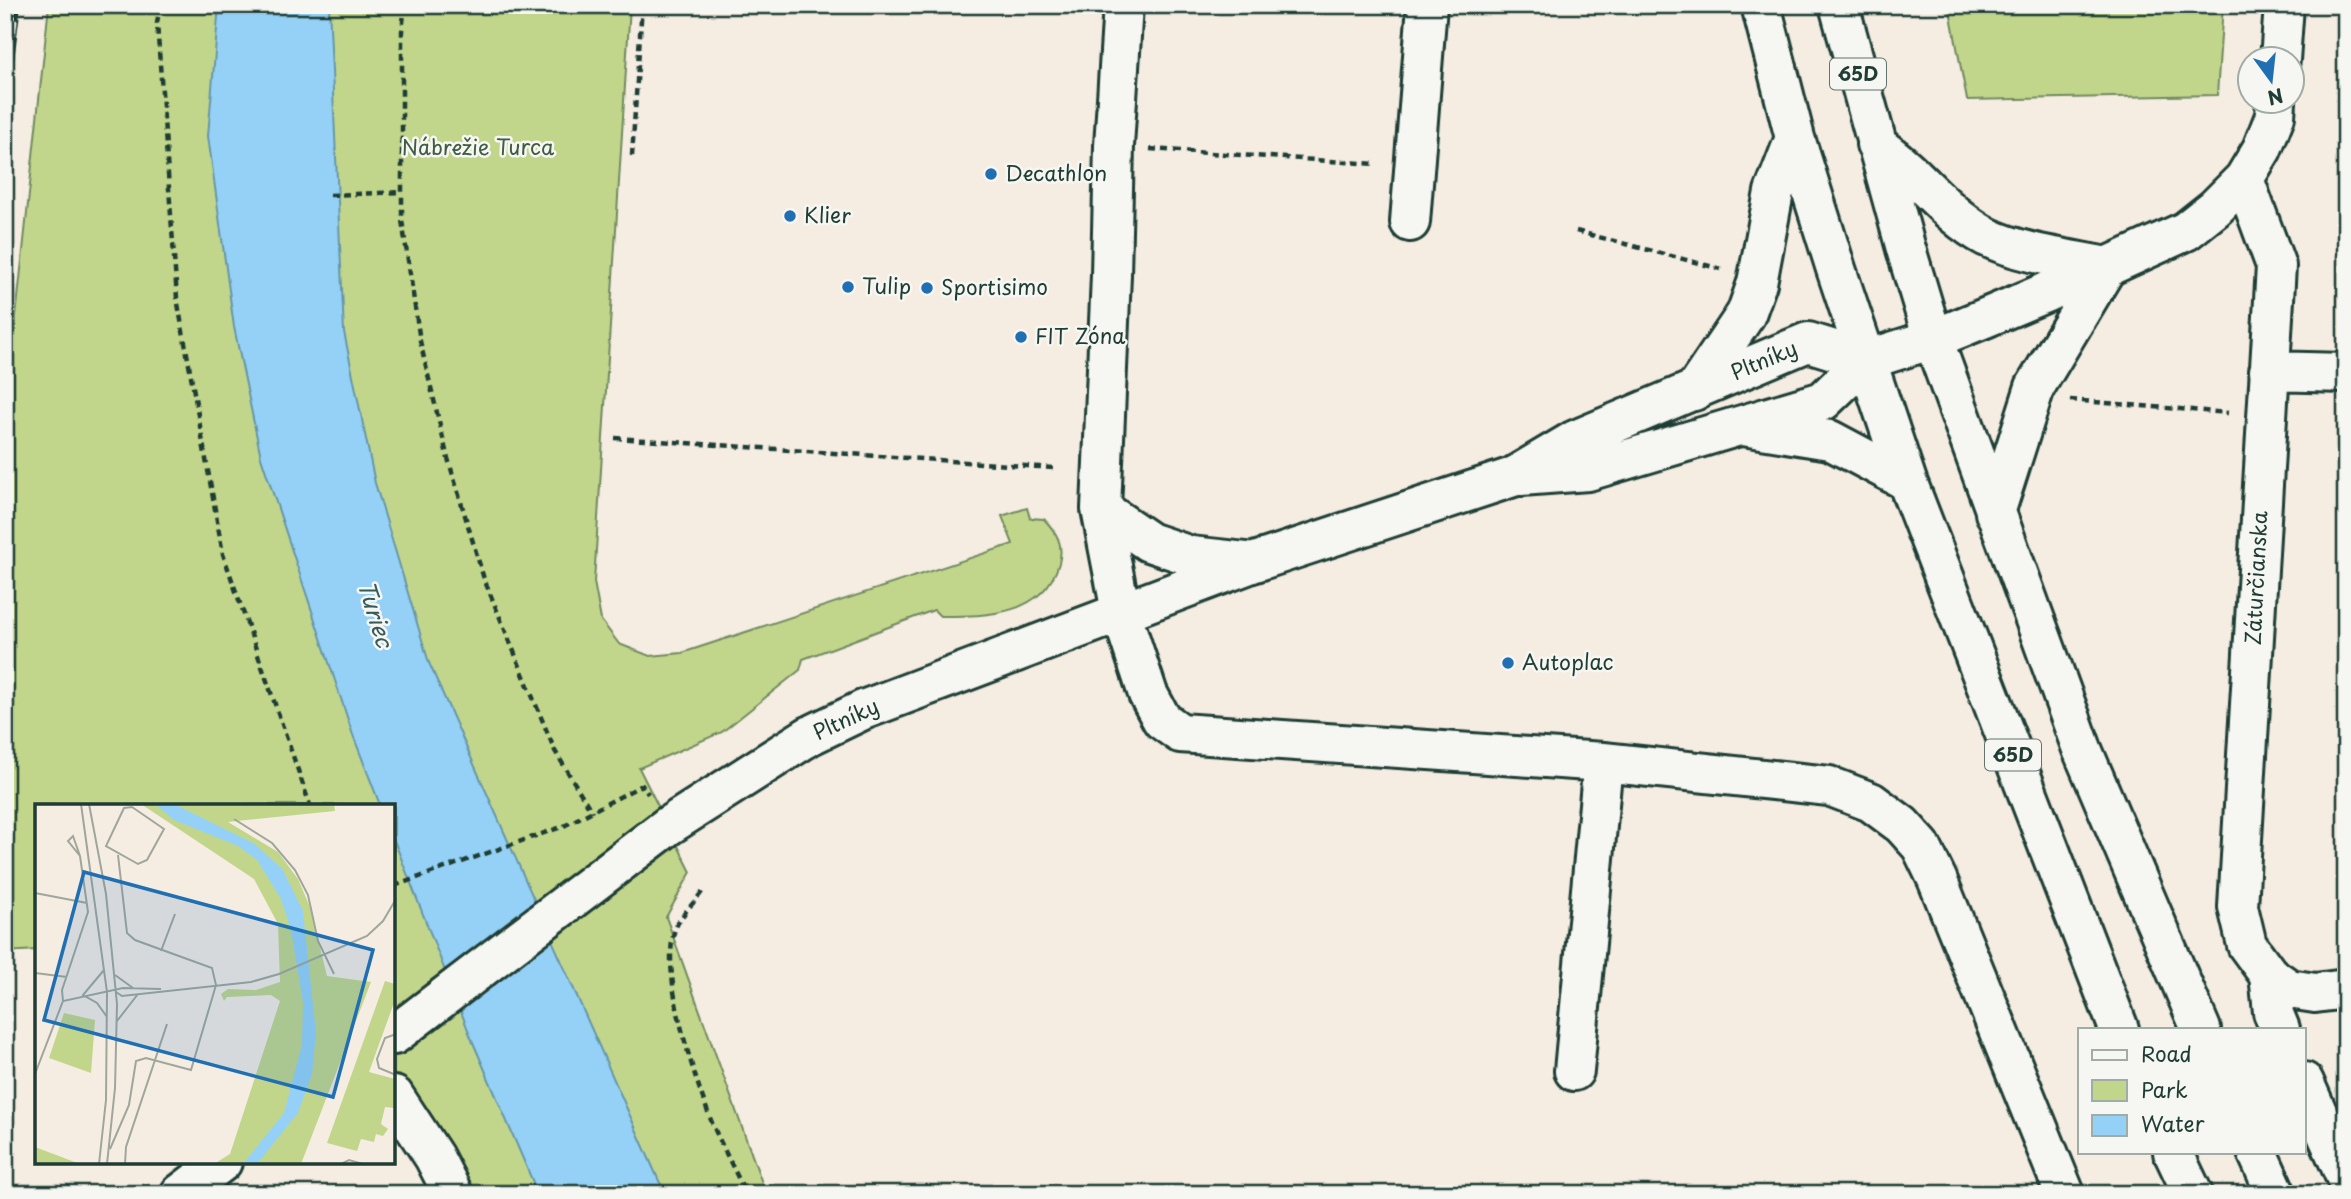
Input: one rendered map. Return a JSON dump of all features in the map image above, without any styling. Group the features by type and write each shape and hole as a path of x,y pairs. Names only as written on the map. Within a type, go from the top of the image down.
{"street":[{"path":"1123,5 1114,146 1101,509 1121,612 1148,694 1162,720 1181,733 1604,762 1829,786 1871,802 1902,825 1921,846 1937,879 2065,1194"},
{"path":"1410,222 1427,5"},
{"name":"65D","path":"1761,5 1795,138 1907,481 2119,1028"},
{"name":"65D","path":"1839,5 1933,338 2082,749 2201,1028"},
{"path":"2281,46 2284,5"},
{"path":"1866,360 1933,338 2107,267 2186,231 2215,208 2244,179 2262,149 2275,116"},
{"path":"1694,391 1745,314 1758,283 1774,192 1795,138"},
{"path":"1877,144 1965,222 1987,237 2011,246 2107,267"},
{"name":"Záturčianska","path":"2244,179 2276,266 2238,907 2247,945 2269,975"},
{"path":"1995,513 2035,387 2107,267"},
{"name":"Pltníky","path":"396,1032 668,826 809,736 863,710 1252,563 1513,477 1575,440 1808,342 1866,360 1823,401 1588,471 1513,477"},
{"path":"2269,371 2346,373"},
{"path":"1743,426 1830,440 1907,481"},
{"path":"1101,509 1149,542 1191,555 1252,563"},
{"path":"1574,1070 1604,762"},
{"path":"2269,975 2288,989 2315,993 2346,989"},
{"path":"2269,975 2273,1012 2280,1028"},
{"path":"2306,1087 2346,1178"},
{"path":"396,1099 434,1157 453,1194"},
{"path":"2174,1154 2193,1194"},
{"path":"2258,1154 2276,1194"},
{"path":"180,1194 219,1164"}],"path":[{"path":"160,5 157,23 177,298 223,554 310,804"},
{"path":"396,885 564,826 592,812 555,751 484,579 447,455 420,341 402,220 402,31 405,5"},
{"path":"632,156 642,5"},
{"path":"1114,146 1415,167"},
{"path":"330,195 402,192"},
{"path":"1576,231 1721,269"},
{"path":"2065,398 2074,402 2266,416"},
{"path":"614,438 1054,468"},
{"path":"702,892 676,926 670,953 673,981 685,1040 715,1129 746,1194"}],"green space":[{"name":"Nábrežie Turca","path":"49,5 630,5 594,582 601,620 619,644 650,656 682,653 1013,544 1002,516 1027,508 1030,518 1044,519 1056,534 1061,550 1051,581 1040,594 1026,604 1010,610 975,615 940,616 934,610 803,659 800,670 722,732 639,768 691,872 666,917 766,1194 453,1194 396,1087 396,804 35,804 35,950 5,952 5,421"},
{"path":"1949,5 2223,5 2217,95 1967,100"}],"water":[{"name":"Turiec","path":"219,5 329,5 344,332 375,483 429,663 667,1194 538,1194 472,1040 396,845 396,804 380,804 353,735 261,457 234,327 208,136"}],"railway":[{"path":"5,99 17,5"}],"place":[{"name":"Decathlon","path":"991,174"},
{"name":"Klier","path":"790,216"},
{"name":"Tulip","path":"848,287"},
{"name":"Sportisimo","path":"927,288"},
{"name":"FIT Zóna","path":"1021,337"},
{"name":"Autoplac","path":"1508,663"}]}
